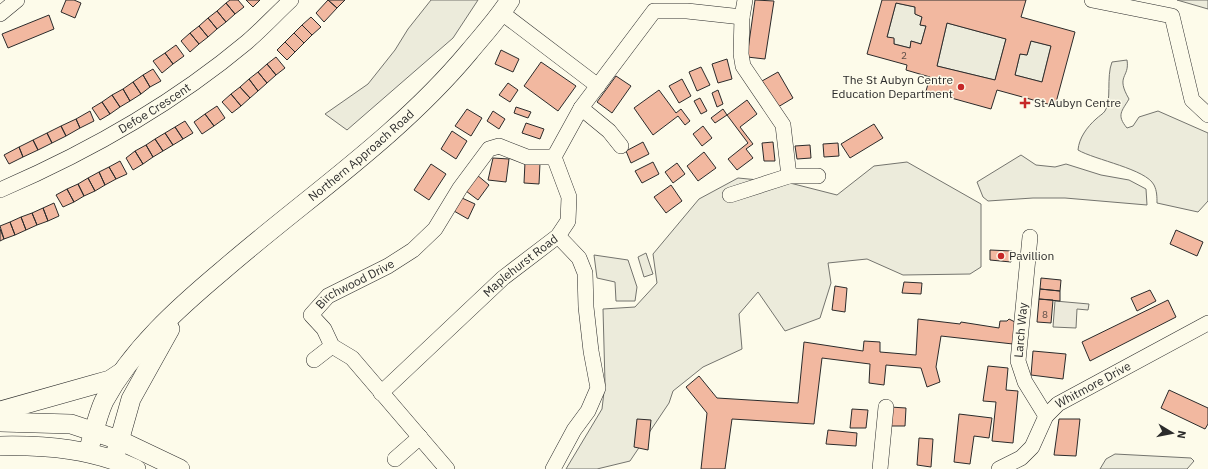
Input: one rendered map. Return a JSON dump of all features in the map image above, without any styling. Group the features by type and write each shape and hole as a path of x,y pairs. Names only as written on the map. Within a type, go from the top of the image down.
{"main road":[{"name":"Northern Approach Road","path":"88,452 104,402 122,372 162,325 195,293 264,234 344,172 408,117 458,66 506,7"},
{"name":"Northern Approach Road","path":"114,459 131,399 135,390 169,330 195,293"},
{"name":"Northern Approach Road","path":"0,411 110,380 122,372"},
{"path":"0,422 71,424 119,440 180,469"},
{"path":"0,446 31,445 88,452 114,459 136,469"}],"street":[{"path":"0,14 17,0"},
{"name":"Defoe Crescent","path":"0,190 48,169 144,116 214,69 248,41 291,0"},
{"path":"745,0 742,17 741,54 743,66 783,125 789,176"},
{"path":"1092,0 1172,16 1192,100 1208,115"},
{"path":"554,157 581,108 598,86 651,5 687,11 742,17"},
{"path":"506,7 598,86"},
{"path":"581,108 609,131 621,146"},
{"name":"Birchwood Drive","path":"332,346 324,329 311,315 328,296 388,266 413,250 435,229 460,188 489,149 499,146 527,157 554,157"},
{"name":"Maplehurst Road","path":"381,393 503,278 558,236 568,221 569,197 554,157"},
{"path":"730,195 789,176 818,176"},
{"path":"553,469 574,430 588,411 598,388 591,351 586,307 585,273 579,258 558,236"},
{"name":"Larch Way","path":"1030,237 1018,361 1025,382 1046,416"},
{"name":"Whitmore Drive","path":"999,469 1021,458 1032,446 1046,416 1058,404 1208,323"},
{"path":"314,360 332,346 352,358 447,469"},
{"path":"880,469 886,407"},
{"path":"395,459 420,437"}],"shaded area":[{"path":"431,0 478,0 453,38 347,130 325,114 368,84"},
{"path":"1177,0 1208,0 1208,9"},
{"path":"896,3 915,7 915,14 922,17 920,25 926,26 921,44 911,41 910,48 894,44 894,39 887,37"},
{"path":"947,23 1006,39 995,80 937,66"},
{"path":"1031,41 1051,46 1042,82 1015,75 1020,54 1027,55"},
{"path":"1127,60 1127,70 1123,85 1129,99 1122,110 1121,116 1127,128 1133,126 1139,117 1158,111 1208,133 1208,201 1198,212 1157,203 1155,187 1149,179 1141,174 1078,150 1084,133 1107,107 1109,95 1109,75 1112,62"},
{"path":"1021,155 1036,165 1055,167 1066,164 1101,175 1129,180 1146,189 1147,205 1065,198 1033,198 988,201 983,197 977,182"},
{"path":"907,162 981,204 981,267 970,274 903,275 867,259 828,263 831,283 820,318 785,331 758,292 739,314 742,349 703,367 673,391 669,403 630,461 597,469 566,469 602,409 605,383 603,309 635,307 657,283 653,254 699,199 738,178 790,183 837,195 874,166"},
{"path":"646,253 653,274 644,277 638,257"},
{"path":"594,255 628,260 637,287 635,301 616,301 615,282 597,278"},
{"path":"1055,301 1089,304 1088,310 1077,309 1076,328 1053,327"},
{"path":"1115,454 1191,458 1194,461 1187,469 1100,469 1106,459"}],"building":[{"path":"66,0 74,0 81,3 75,18 61,12"},
{"path":"230,0 238,0 244,7 235,14 226,3"},
{"path":"246,0 260,0 253,7"},
{"path":"328,0 345,0 337,8"},
{"path":"328,0 337,8 324,22 316,13"},
{"path":"755,0 774,1 765,59 747,57"},
{"name":"St Aubyn Centre","path":"882,0 1026,0 1021,17 1075,32 1055,106 997,90 991,109 926,91 930,77 906,70 907,65 867,54","holes":["896,3 915,7 915,14 922,17 920,25 926,26 921,44 911,41 910,48 894,44 894,38 887,37","947,23 1006,39 995,80 937,66","1031,41 1051,46 1042,82 1015,75 1020,54 1027,55"]},
{"path":"226,3 235,14 226,22 217,11"},
{"path":"217,11 226,22 217,29 208,18"},
{"path":"49,15 54,29 8,48 2,34"},
{"path":"311,17 321,27 312,35 302,25"},
{"path":"208,18 217,29 208,37 199,26"},
{"path":"302,25 312,35 304,43 294,33"},
{"path":"199,26 208,37 199,44 190,33"},
{"path":"190,33 199,44 190,52 181,41"},
{"path":"294,33 304,43 295,52 285,42"},
{"path":"285,42 295,52 287,60 277,50"},
{"path":"176,45 184,56 173,64 165,53"},
{"path":"501,50 519,59 513,72 495,64"},
{"path":"165,53 173,64 162,73 153,61"},
{"path":"276,57 285,68 276,75 267,64"},
{"path":"727,59 732,79 718,83 712,64"},
{"path":"541,62 576,86 558,111 524,86"},
{"path":"267,64 276,75 267,83 258,72"},
{"path":"701,67 710,85 697,91 689,72"},
{"path":"153,69 161,81 150,87 143,75"},
{"path":"258,72 267,83 258,91 249,79"},
{"path":"778,72 793,98 778,107 762,81"},
{"path":"143,75 150,87 141,94 133,82"},
{"path":"616,76 631,86 612,113 597,102"},
{"path":"249,79 258,91 250,98 240,87"},
{"path":"682,79 691,96 679,103 669,86"},
{"path":"133,82 141,94 130,101 123,89"},
{"path":"508,83 518,90 510,102 499,95"},
{"path":"240,87 250,98 241,106 231,94"},
{"path":"123,89 130,101 120,107 112,95"},
{"path":"659,90 676,113 681,109 690,121 685,125 678,116 653,135 634,108"},
{"path":"718,90 723,104 717,107 712,93"},
{"path":"231,94 241,106 232,113 222,102"},
{"path":"112,95 120,107 110,114 102,102"},
{"path":"700,98 707,111 701,114 694,101"},
{"path":"747,100 757,114 740,127 753,144 746,149 753,158 737,170 728,159 748,143 727,115"},
{"path":"102,102 110,114 100,120 92,108"},
{"path":"217,106 225,118 214,126 205,114"},
{"path":"516,107 531,112 528,118 514,113"},
{"path":"467,109 482,118 471,136 455,126"},
{"path":"723,109 727,115 715,123 711,118"},
{"path":"90,111 94,121 80,128 76,119"},
{"path":"493,111 505,119 499,129 487,121"},
{"path":"205,114 214,126 202,134 194,122"},
{"path":"76,119 80,128 66,136 61,126"},
{"path":"185,121 193,133 183,139 175,127"},
{"path":"526,123 544,129 540,139 522,133"},
{"path":"874,124 883,138 850,158 841,144"},
{"path":"61,126 66,136 52,143 47,133"},
{"path":"703,126 712,138 702,146 693,134"},
{"path":"175,127 183,139 173,145 165,133"},
{"path":"452,131 467,141 456,159 441,149"},
{"path":"47,133 52,143 38,150 33,140"},
{"path":"165,133 173,145 163,151 155,139"},
{"path":"155,139 163,151 153,157 146,145"},
{"path":"33,140 38,150 23,157 19,147"},
{"path":"643,142 649,154 631,163 626,151"},
{"path":"773,142 775,161 764,161 762,143"},
{"path":"838,143 839,156 824,157 823,144"},
{"path":"146,145 153,157 143,164 135,151"},
{"path":"810,145 811,158 797,159 795,146"},
{"path":"19,147 23,157 9,164 4,155"},
{"path":"135,151 143,164 133,170 126,158"},
{"path":"704,152 716,168 698,181 687,166"},
{"path":"493,158 509,159 506,182 488,180"},
{"path":"120,161 127,174 116,179 109,167"},
{"path":"525,162 540,163 539,184 524,183"},
{"path":"653,162 659,174 642,183 635,171"},
{"path":"677,163 685,174 673,183 665,172"},
{"path":"431,164 446,174 429,200 414,190"},
{"path":"109,167 116,179 105,185 99,172"},
{"path":"99,172 105,185 95,191 88,178"},
{"path":"477,175 489,185 478,200 466,191"},
{"path":"88,178 95,191 84,196 78,184"},
{"path":"78,184 84,196 74,202 67,189"},
{"path":"671,185 682,201 666,213 654,197"},
{"path":"67,189 74,202 63,207 56,195"},
{"path":"462,198 475,204 468,219 454,211"},
{"path":"54,203 59,216 48,221 43,208"},
{"path":"43,208 48,221 37,225 32,213"},
{"path":"32,213 37,225 26,230 21,217"},
{"path":"21,217 26,230 15,235 10,222"},
{"path":"10,222 15,235 4,239 0,226"},
{"path":"0,229 4,239 0,241"},
{"path":"1176,230 1203,242 1197,256 1170,244"},
{"name":"Pavillion","path":"990,250 1012,251 1011,262 990,260"},
{"path":"1041,278 1061,280 1060,291 1040,289"},
{"path":"904,282 922,283 921,294 902,293"},
{"path":"835,286 847,288 845,312 832,310"},
{"path":"1040,289 1060,291 1060,301 1039,299"},
{"path":"1150,290 1156,301 1137,311 1131,298"},
{"path":"1039,299 1053,300 1051,323 1037,322"},
{"path":"1168,300 1176,317 1090,361 1082,342"},
{"path":"918,319 960,324 961,322 999,328 1000,321 1007,321 1009,319 1015,322 1013,344 941,336 936,367 940,382 927,387 921,368 886,365 884,385 869,383 870,364 822,358 814,424 732,419 725,469 701,469 707,413 686,387 699,376 717,398 798,403 804,342 863,351 864,341 880,342 880,352 916,355"},
{"path":"1033,351 1066,354 1063,379 1031,375"},
{"path":"988,366 1008,368 1006,390 1018,391 1013,443 992,441 996,402 983,401"},
{"path":"1169,390 1208,408 1208,424 1205,429 1161,408"},
{"path":"890,407 906,408 905,426 888,426"},
{"path":"852,409 868,410 866,428 850,428"},
{"path":"959,414 992,418 989,438 974,436 970,464 954,462"},
{"path":"637,419 651,420 648,450 634,447"},
{"path":"1059,419 1080,419 1076,456 1054,455"},
{"path":"828,430 857,433 856,446 826,444"},
{"path":"919,438 933,439 931,467 917,465"}],"place":[{"name":"The St Aubyn Centre Education Department","path":"961,87"},
{"name":"St Aubyn Centre","path":"1025,103"},
{"name":"Pavillion","path":"1001,256"}]}
